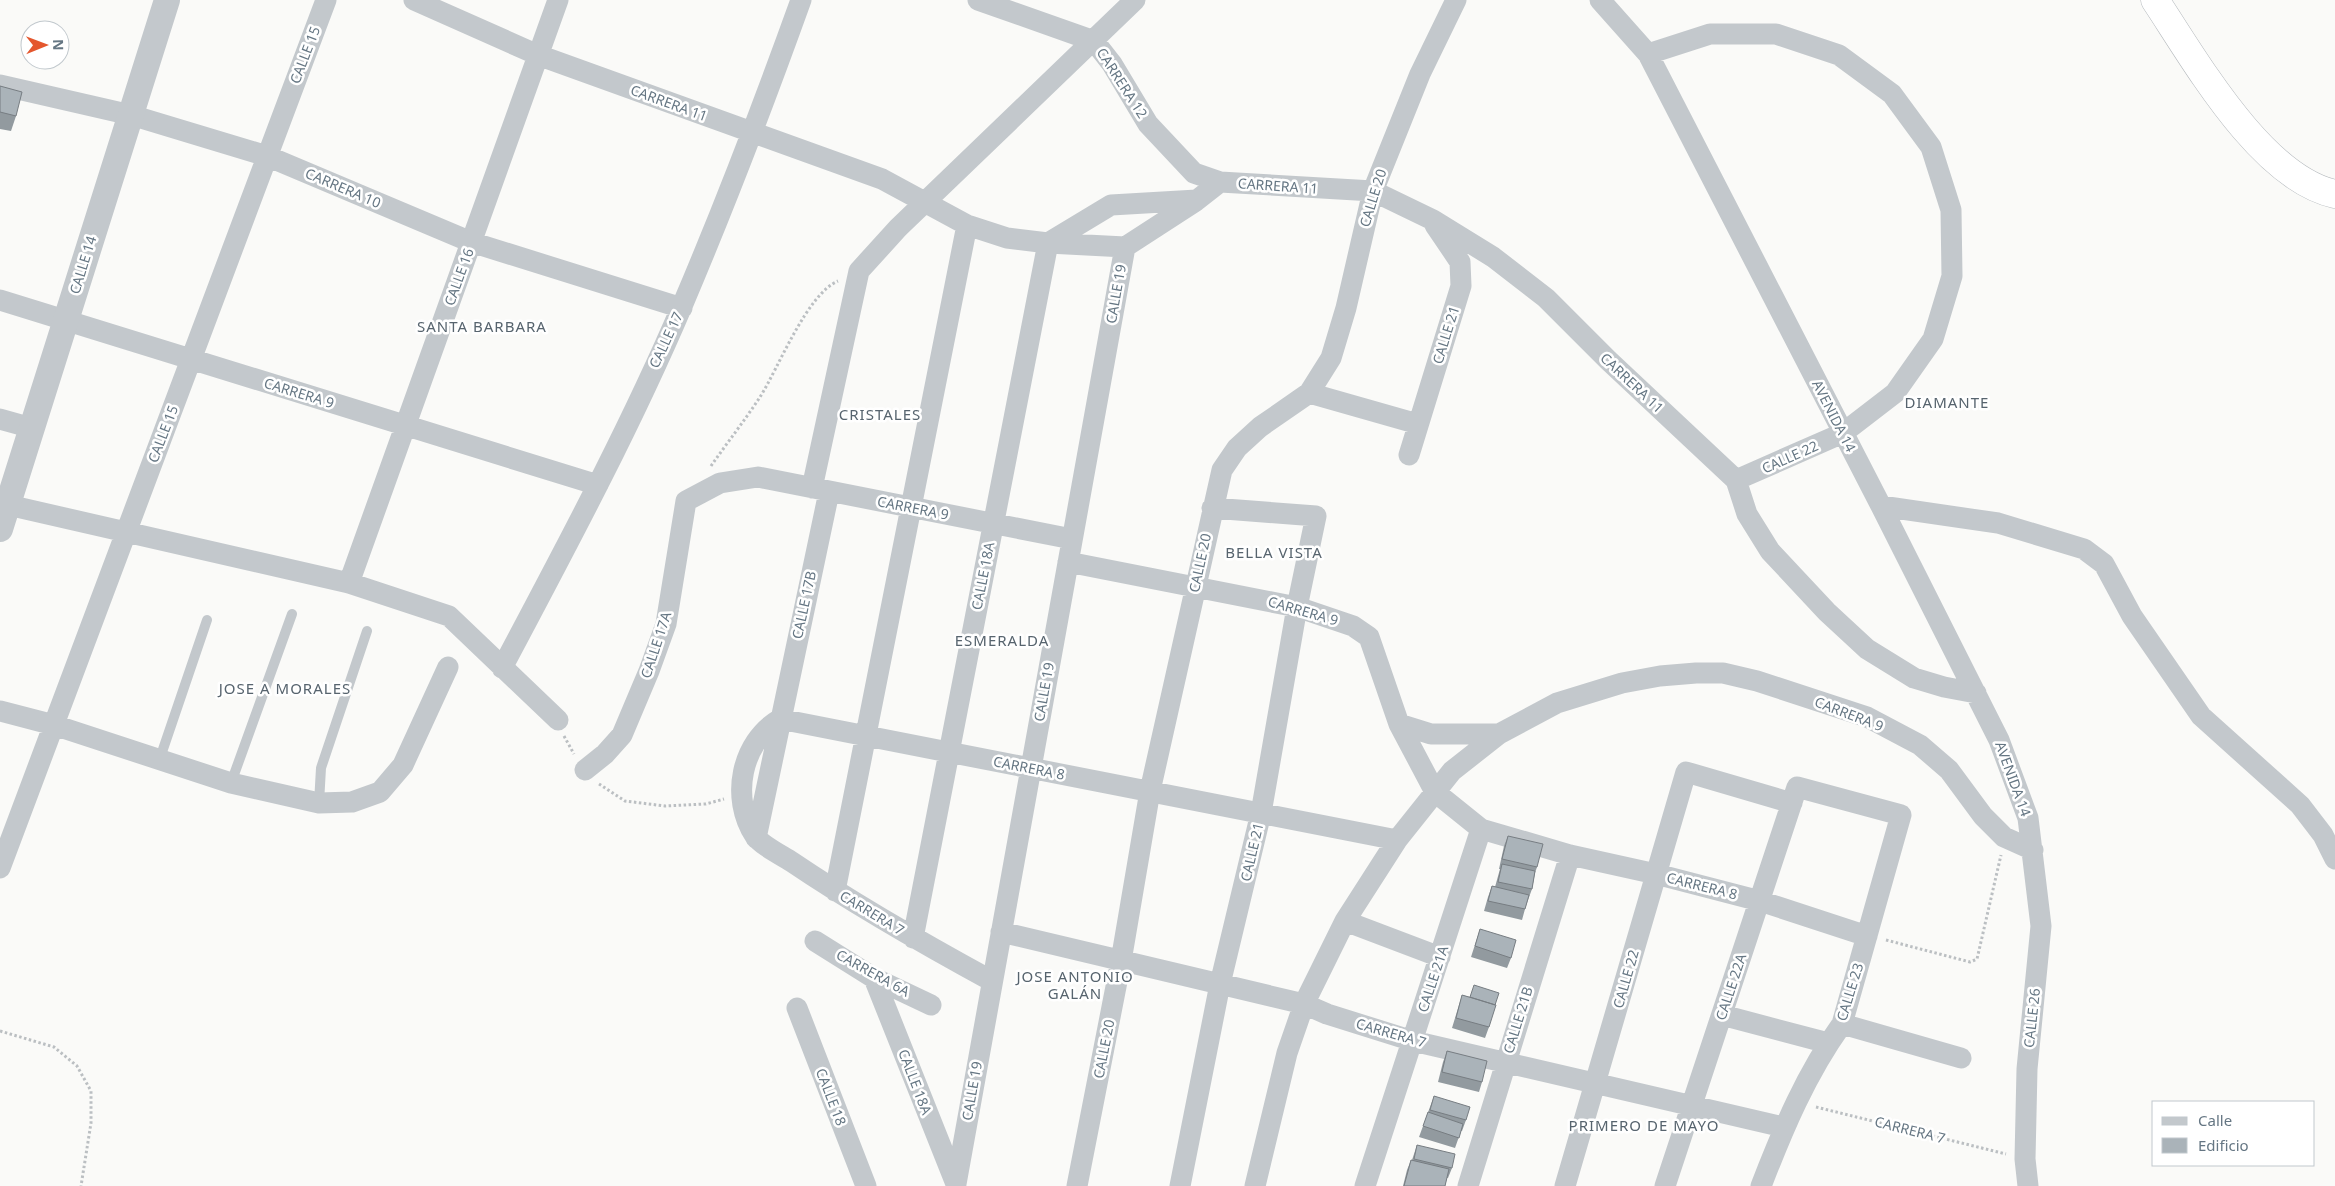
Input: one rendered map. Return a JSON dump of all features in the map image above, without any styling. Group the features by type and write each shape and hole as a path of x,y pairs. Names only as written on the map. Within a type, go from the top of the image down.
{"highway":[{"path":"2155,0 2226,108 2285,170 2323,192 2335,194"}],"street":[{"name":"CALLE 14","path":"4,517 167,0"},
{"name":"CALLE 15","path":"0,868 326,0"},
{"name":"CARRERA 11","path":"414,0 538,55 882,179 966,225"},
{"name":"CALLE 16","path":"349,582 558,0"},
{"name":"CALLE 17","path":"502,668 598,485 682,308 753,134 800,0"},
{"name":"CARRERA 12","path":"978,0 1019,6 1094,41 1112,64 1148,124 1171,150 1194,173 1220,182"},
{"path":"859,271 898,228 1135,0"},
{"name":"CALLE 20","path":"1077,1186 1121,961 1150,791 1222,470 1237,448 1285,408 1309,393 1331,358 1346,308 1373,191 1420,74 1456,0"},
{"name":"AVENIDA 14","path":"1600,0 1648,54 1881,506 1999,740 2025,809 2033,850"},
{"name":"CALLE 22","path":"1648,54 1710,34 1776,34 1838,55 1892,94 1931,147 1951,210 1952,276 1933,339 1895,393 1843,433 1736,480"},
{"name":"CARRERA 10","path":"0,85 131,115 268,156 472,242 682,308"},
{"name":"CARRERA 11","path":"1220,182 1373,191 1433,220 1493,257 1546,298 1608,360 1736,480 1747,514 1770,552 1827,612 1867,649 1914,678 1944,687 1976,693"},
{"path":"1125,247 1197,200 1220,182"},
{"path":"1048,243 1111,205 1197,200"},
{"name":"CALLE 21","path":"1409,455 1461,286 1460,262 1433,220"},
{"path":"835,891 966,225"},
{"name":"CALLE 19","path":"956,1185 1125,247 1048,243 1007,238 966,225"},
{"name":"CALLE 18A","path":"913,938 1048,243"},
{"name":"CALLE 17B","path":"780,719 859,271"},
{"name":"CARRERA 9","path":"0,300 598,485"},
{"path":"1309,393 1418,424"},
{"path":"0,419 32,428"},
{"name":"CARRERA 9","path":"686,501 720,484 758,476 1072,540"},
{"name":"CALLE 17A","path":"586,770 605,754 622,735 666,624 686,501"},
{"path":"1881,506 1998,523 2084,549 2104,564 2132,616 2201,716 2300,805 2323,834 2335,859"},
{"name":"CALLE 21","path":"1180,1186 1220,984 1261,813 1297,607 1316,516 1212,508"},
{"path":"4,517 126,532 349,582 449,616 558,720"},
{"name":"CARRERA 9","path":"1068,562 1297,607 1353,626 1369,637 1399,724 1435,792 1452,772 1499,734 1558,703 1622,683 1660,676 1696,672 1723,673 1757,681 1866,717 1920,745 1949,770 1983,816 2004,837 2033,850"},
{"path":"0,711 54,724 159,761 231,783 319,803 352,802 380,792 403,765 448,667"},
{"path":"756,838 746,818 742,795 745,763 756,739 767,726 780,719"},
{"path":"756,838 780,719"},
{"name":"CARRERA 8","path":"780,719 1397,840"},
{"path":"1399,724 1431,734 1499,734"},
{"name":"CALLE 22","path":"1565,1186 1686,772 1794,795"},
{"path":"1255,1186 1287,1053 1304,1004 1345,921 1397,840 1435,792"},
{"name":"CARRERA 8","path":"1435,792 1482,829 1570,856 1656,874 1760,900 1867,936"},
{"name":"CALLE 23","path":"1761,1186 1783,1127 1828,1043 1842,1024 1901,815 1794,795"},
{"name":"CALLE 22A","path":"1665,1186 1794,795"},
{"name":"CALLE 21A","path":"1366,1186 1482,829"},
{"name":"CARRERA 7","path":"756,838 835,891 913,938 992,981"},
{"name":"CALLE 26","path":"2028,1186 2025,1159 2027,1069 2041,926 2033,850"},
{"name":"CALLE 21B","path":"1468,1186 1570,856"},
{"path":"1345,921 1440,957"},
{"name":"CARRERA 7","path":"1001,932 1304,1004 1327,1014 1413,1041 1506,1061 1783,1127"},
{"name":"CARRERA 6A","path":"815,941 874,978 931,1005"},
{"name":"CALLE 18A","path":"874,978 956,1185"},
{"name":"CALLE 18","path":"797,1008 866,1186"},
{"path":"1722,1015 1828,1043"},
{"path":"1842,1024 1960,1058"}],"lane":[{"path":"231,783 292,614"},
{"path":"159,761 208,620"},
{"path":"319,803 322,768 367,631"}],"path":[{"path":"709,469 760,396 812,304 832,283 859,271"},
{"path":"558,720 566,744 586,770 603,788 625,802 665,806 706,804 742,795"},
{"path":"1867,936 1970,962 1977,959 2004,837"},
{"path":"0,1031 54,1047 77,1066 91,1091 92,1123 82,1186"},
{"name":"CARRERA 7","path":"1796,1102 2025,1159"}],"building":[{"path":"0,86 22,92 16,116 0,112"},
{"path":"1508,836 1543,844 1537,867 1502,859"},
{"path":"1502,864 1535,871 1532,889 1498,882"},
{"path":"1492,886 1529,895 1525,909 1488,901"},
{"path":"1480,929 1516,940 1511,958 1475,946"},
{"path":"1474,985 1499,993 1495,1005 1470,997"},
{"path":"1462,995 1496,1005 1489,1027 1456,1018"},
{"path":"1447,1051 1487,1061 1482,1082 1442,1072"},
{"path":"1434,1096 1470,1107 1466,1120 1430,1110"},
{"path":"1428,1112 1463,1124 1459,1138 1423,1126"},
{"path":"1417,1145 1455,1154 1452,1168 1414,1159"},
{"path":"1411,1160 1449,1169 1445,1186 1404,1186"}],"district":[{"name":"SANTA BARBARA","path":"482,327"},
{"name":"DIAMANTE","path":"1947,403"},
{"name":"CRISTALES","path":"880,415"},
{"name":"BELLA VISTA","path":"1274,553"},
{"name":"ESMERALDA","path":"1002,641"},
{"name":"JOSE A MORALES","path":"285,689"},
{"name":"JOSE ANTONIO GALÁN","path":"1075,986"},
{"name":"PRIMERO DE MAYO","path":"1644,1126"}]}
